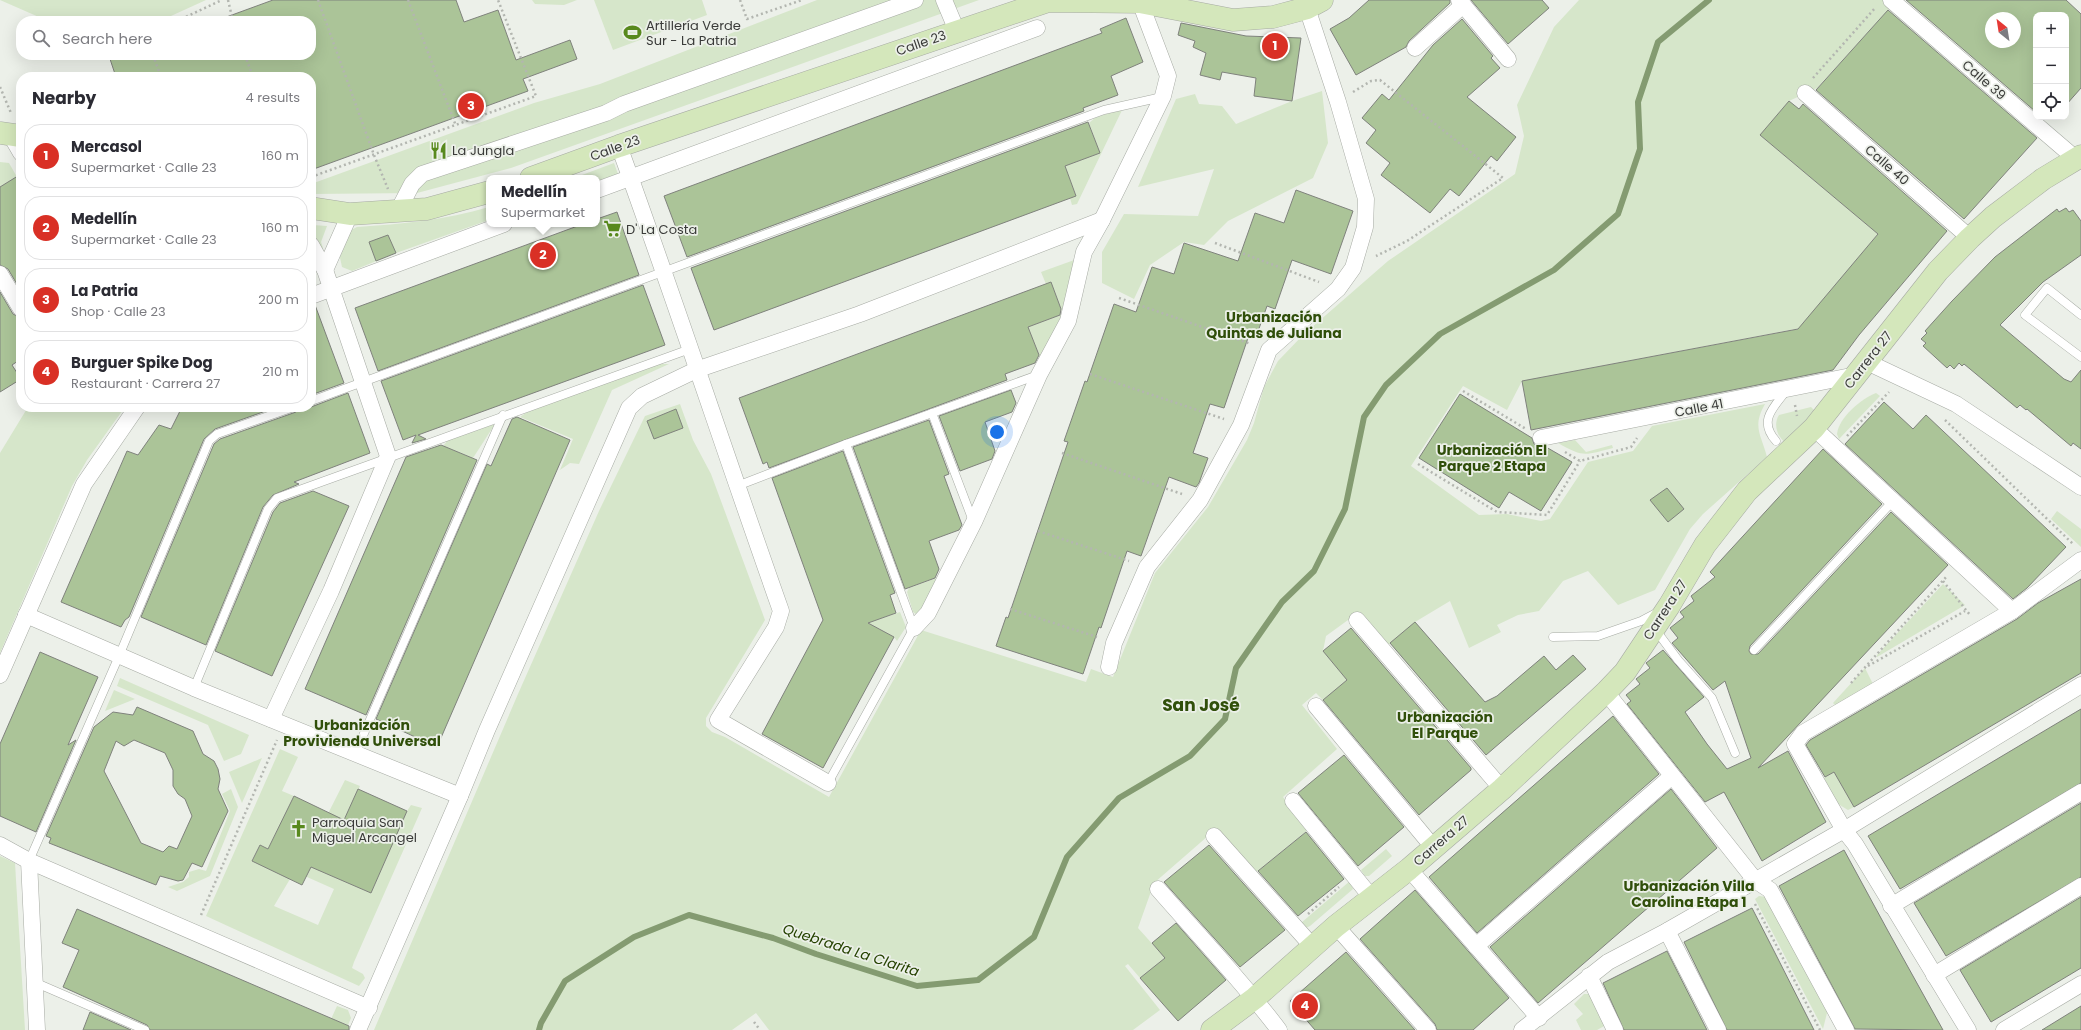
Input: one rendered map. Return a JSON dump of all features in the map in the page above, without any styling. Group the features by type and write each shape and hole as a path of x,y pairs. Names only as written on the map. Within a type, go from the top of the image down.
{"street":[{"path":"398,211 412,184 422,174 606,113 624,104 915,0"},
{"path":"944,0 958,31"},
{"name":"Calle 23","path":"539,175 619,146 1048,1 1140,2 1233,20 1273,17 1314,4"},
{"name":"Calle 39","path":"1885,1 2078,158"},
{"path":"914,628 928,613 974,522 1039,375 1068,321 1084,252 1102,220 1163,96 1168,76 1140,2"},
{"path":"1415,48 1461,2 1508,59"},
{"path":"1110,667 1114,643 1147,567 1200,500 1241,425 1269,350 1338,289 1353,268 1365,227 1366,199 1338,102 1314,4"},
{"path":"600,189 1037,28"},
{"name":"Calle 40","path":"1805,93 1970,238"},
{"path":"10,135 16,145"},
{"path":"619,146 664,270 696,370 781,611 776,627 718,720 828,783"},
{"name":"Carrera 27","path":"1212,1030 1255,998 1336,926 1409,869 1502,788 1606,692 1625,672 1653,627 1669,606 1705,545 1747,491 1814,428 1938,271 1970,238 2043,179 2078,158"},
{"path":"316,209 350,214 427,210 486,193"},
{"path":"325,270 350,214"},
{"path":"358,1030 369,1008 460,796 486,730 629,408 642,396 696,370 860,314 1102,220"},
{"path":"316,294 496,227"},
{"path":"278,722 388,456 325,270 316,254"},
{"path":"0,274 16,301"},
{"path":"1861,369 1902,378 1956,404 2081,487"},
{"name":"Calle 41","path":"1542,438 1788,390 1861,369"},
{"path":"0,675 84,484 134,412"},
{"path":"1814,428 2012,611"},
{"path":"1968,1030 1891,906 1855,844 1844,830 1795,744 1803,733 2012,611 2078,553"},
{"path":"26,615 194,688 460,796"},
{"path":"1357,620 1502,788"},
{"path":"1522,1030 1539,1018 1588,976 1608,962 1667,931 1844,830 2081,685"},
{"path":"1606,692 1672,776 1750,883 1770,890 1846,1030"},
{"path":"1316,706 1433,847"},
{"path":"1476,946 1672,776"},
{"path":"1891,906 2081,792"},
{"path":"1293,801 1372,898"},
{"path":"1214,836 1313,947"},
{"path":"0,845 29,861 369,1008"},
{"path":"29,861 37,1030"},
{"path":"1409,869 1539,1018"},
{"path":"1934,975 2081,886"},
{"path":"1158,889 1255,998 1279,1030"},
{"path":"1336,926 1428,1030"},
{"path":"1667,931 1718,1030"},
{"path":"1588,976 1615,1030"},
{"path":"2004,1030 2081,984"}],"lane":[{"path":"316,399 664,270 1104,110 1163,96"},
{"path":"2081,315 2047,288 2025,315 2081,357"},
{"path":"194,688 272,502 286,493 690,349"},
{"path":"737,486 846,444 1039,375"},
{"path":"1776,441 1767,426 1768,415 1788,390"},
{"path":"29,861 119,656 209,441 217,434 280,412"},
{"path":"932,414 974,522"},
{"path":"356,754 503,415"},
{"path":"828,783 914,628 846,444"},
{"path":"1754,650 1893,501"},
{"path":"1553,636 1598,636 1641,621 1669,606"},
{"path":"1653,627 1678,660 1712,698 1735,753"},
{"path":"34,982 145,1030"}],"path":[{"path":"188,16 222,0"},
{"path":"228,0 232,16"},
{"path":"318,0 374,155 398,211"},
{"path":"408,0 456,126"},
{"path":"316,175 536,96 498,0"},
{"path":"740,0 747,19 802,0"},
{"path":"1805,93 1809,83 1885,1"},
{"path":"156,60 159,72"},
{"path":"247,60 251,72"},
{"path":"1338,102 1372,80 1380,80 1503,178 1407,242 1353,268"},
{"path":"0,87 11,113 10,135"},
{"path":"1215,243 1338,289"},
{"path":"1119,298 1269,350"},
{"path":"1090,374 1241,425"},
{"path":"1836,448 1902,378"},
{"path":"1463,391 1580,461"},
{"path":"1940,396 1935,410 2078,553"},
{"path":"1418,464 1497,512 1547,515 1580,461 1631,447 1647,426 1646,418"},
{"path":"1062,453 1200,500"},
{"path":"1038,531 1147,567"},
{"path":"1846,688 1959,563"},
{"path":"1867,666 1965,611 1942,581"},
{"path":"1010,609 1114,643"},
{"path":"194,932 278,722"},
{"path":"1294,926 1354,875"},
{"path":"1750,883 1820,1030"},
{"path":"754,1022 760,1030"}],"green space":[{"path":"0,0 206,0 171,16 37,16"},
{"path":"532,0 577,0 564,5 535,4"},
{"name":"Artillería Verde Sur - La Patria","path":"594,0 702,0 707,15 613,50"},
{"path":"817,0 979,0 511,168 417,193 316,194 316,182 534,103 600,84"},
{"path":"1579,0 1887,0 1885,3 1889,9 1817,88 1789,101 1760,135 1878,234 1801,328 1522,381 1507,410 1463,386 1411,466 1479,515 1507,514 1541,521 1550,519 1588,462 1633,451 1652,426 1765,404 1761,412 1758,425 1767,457 1703,514 1690,529 1655,590 1618,605 1588,571 1563,581 1539,611 1518,615 1497,625 1501,632 1469,648 1450,601 1415,622 1388,645 1359,612 1326,636 1323,651 1347,680 1323,700 1316,693 1302,705 1337,749 1283,797 1309,829 1258,871 1253,871 1216,829 1154,883 1138,928 1165,958 1140,978 1128,964 1125,966 1160,1010 1133,1030 769,1030 756,1013 732,1030 374,1030 518,694 599,511 645,416 680,404 693,440 711,474 765,620 706,718 706,726 712,732 725,737 829,797 921,630 1086,682 1091,669 1113,677 1155,573 1208,507 1247,440 1254,423 1264,387 1278,361 1303,335 1388,261 1515,174 1524,136 1517,105 1554,27"},
{"path":"1322,91 1328,143 1313,178 1228,221 1204,245 1184,242 1150,265 1134,299 1102,283 1102,252 1124,214 1198,216 1214,169 1138,187 1176,99 1195,94 1199,104 1222,106 1236,124 1292,101"},
{"path":"1123,108 1077,204 1072,205 1070,198 1076,195 1065,166 1100,153 1089,123 1095,118"},
{"path":"0,162 9,163 16,178 0,187"},
{"path":"614,163 618,174 600,180 600,175 582,175"},
{"path":"486,208 486,221 396,253 352,271 342,267 339,253 351,230 357,227 423,221"},
{"path":"316,225 327,226 321,242 323,248 318,248"},
{"path":"1077,259 1063,314 1051,282 1046,284 1041,272"},
{"path":"1063,314 1041,361 1028,327"},
{"path":"657,364 669,364 612,390 579,464 570,463 560,470 573,439 520,417 527,412"},
{"path":"1876,393 1880,396 1839,439 1837,434 1846,415 1858,404"},
{"path":"1811,407 1816,412 1786,443 1778,434 1776,426 1779,415"},
{"path":"25,412 121,412 87,460 72,486 0,653 0,453"},
{"path":"495,424 473,458 443,446 448,440"},
{"path":"1575,440 1586,452 1612,445 1613,448 1585,454 1574,451 1558,443"},
{"path":"2057,511 2081,529 2081,547 2051,519"},
{"path":"942,576 926,607 916,614 913,612 907,592 909,588"},
{"path":"1943,584 1965,605 1877,657 1877,655"},
{"path":"900,612 906,627 897,641 894,637 868,623"},
{"path":"1865,668 1874,686 1836,706 1833,703"},
{"path":"120,678 249,735 241,754 224,761 208,725 117,686"},
{"path":"114,690 135,699 105,711"},
{"path":"280,749 298,757 282,791 294,796 268,849 260,845 252,860 290,879 274,906 318,925 334,889 298,873 345,780 360,786 321,871 371,893 407,811 411,805 422,808 354,962 352,968 363,974 365,978 359,986 206,916"},
{"path":"262,758 242,803 229,772"},
{"path":"1834,772 1854,807 1848,810 1838,804 1824,778"},
{"path":"231,789 238,807 210,876 177,891 168,887 183,882 189,877 189,872 199,869 206,871 230,811 222,794"},
{"path":"1386,849 1392,856 1369,876 1365,876 1361,870"},
{"path":"0,856 15,863 25,1030 0,1030"},
{"path":"1350,881 1353,889 1310,926 1306,928 1301,923"},
{"path":"1759,896 1767,897 1828,1009 1823,1029 1755,899"},
{"path":"1584,994 1589,994 1606,1025 1597,1030 1581,1030 1576,1020 1583,1014 1574,1004"},
{"path":"337,1006 348,1010 351,1018 346,1030 326,1030"}],"building":[{"path":"273,0 456,0 464,22 498,10 516,60 570,40 577,59 523,79 528,91 316,168 316,72 114,72 110,60 316,60 316,16 229,16"},
{"path":"1369,0 1450,0 1450,3 1409,41 1406,47 1356,75 1330,29 1349,18"},
{"path":"1471,0 1542,0 1549,8 1508,44"},
{"path":"1906,0 2066,0 2081,14 2081,88 2069,102 2069,12 2033,12 2033,109"},
{"path":"1888,10 2037,138 1964,219 1816,90"},
{"path":"1126,18 1143,62 1111,76 1118,95 1083,108 1084,111 687,257 664,196 1102,33 1100,29"},
{"path":"1462,19 1493,56 1491,58 1500,68 1467,97 1516,137 1497,161 1491,156 1459,196 1450,189 1430,213 1381,175 1390,163 1366,143 1376,130 1362,118 1382,94 1389,100 1433,45"},
{"path":"1181,23 1246,36 1301,38 1292,101 1254,96 1256,78 1222,72 1220,80 1200,75 1206,53 1193,47 1195,41 1178,35"},
{"path":"1789,101 1799,109 1803,104 1947,231 1859,335 1833,370 1531,430 1522,381 1798,329 1878,234 1760,135"},
{"path":"1088,122 1100,153 1065,166 1076,196 714,330 691,268"},
{"path":"16,177 16,283 8,269 0,265 0,187"},
{"path":"1296,190 1353,211 1331,274 1292,260 1275,309 1267,306 1256,337 1249,335 1224,408 1210,404 1193,453 1208,458 1199,483 1196,487 1169,477 1141,556 1127,551 1101,628 1099,627 1083,674 996,646 1006,617 1008,618 1068,442 1064,441 1085,381 1087,382 1114,304 1136,312 1152,267 1174,274 1184,243 1238,261 1255,213 1284,223"},
{"path":"2066,208 2069,212 2073,210 2081,221 2081,255 2043,282 2000,325 2064,379 2071,382 2081,370 2081,449 2073,443 2071,446 2027,409 2026,410 2020,405 2017,408 1964,364 1962,366 1959,363 1954,369 1950,365 1947,368 1923,346 1926,343 1921,339 1927,333 1925,331 1952,301 1995,257 2057,209 2059,212"},
{"path":"617,212 639,275 378,371 355,308 575,227 600,227 600,218"},
{"path":"388,235 396,253 376,261 369,242"},
{"path":"1051,282 1061,309 1060,315 1028,327 1039,355 1035,363 1005,374 1007,380 769,468 767,462 763,464 739,398"},
{"path":"643,285 665,345 418,435 426,439 412,443 416,435 403,440 381,381"},
{"path":"0,292 13,314 16,316 16,362 12,365 16,371 16,382 0,392"},
{"path":"316,308 344,383 316,393"},
{"path":"1011,390 1016,403 1012,412 985,422 995,451 992,459 960,471 939,416"},
{"path":"348,393 370,453 294,482 299,484 273,495 263,507 206,645 141,617 214,444 220,439 296,412 316,412 316,405"},
{"path":"1460,394 1532,438 1534,444 1538,447 1546,447 1572,462 1541,511 1509,492 1499,508 1419,458"},
{"path":"1884,402 1913,429 1926,415 2066,547 2027,588 2013,599 1845,444"},
{"path":"676,409 683,428 654,439 647,421"},
{"path":"180,412 263,412 215,429 204,439 129,617 125,620 121,627 61,602 127,451 138,455 159,425 171,429"},
{"path":"517,417 570,440 437,747 376,719 487,464 491,466 512,419"},
{"path":"929,420 949,474 944,476 962,525 959,530 929,541 939,569 935,578 905,589 853,447"},
{"path":"441,445 477,460 366,715 305,689 406,457"},
{"path":"1823,449 1882,504 1750,646 1749,651 1751,654 1758,654 1891,512 1948,565 1758,768 1788,751 1826,822 1762,861 1724,792 1705,802 1627,704 1631,701 1626,695 1640,684 1636,679 1650,668 1646,663 1663,650 1704,697 1685,712 1707,744 1727,769 1751,758 1725,681 1713,690 1672,643 1678,638 1670,628 1684,617 1680,612 1694,601 1691,596 1715,577 1710,572"},
{"path":"843,451 895,593 890,595 896,613 868,623 894,637 823,768 762,734 823,620 772,478"},
{"path":"1667,488 1684,509 1668,522 1650,500"},
{"path":"313,491 349,506 272,676 215,651 273,512 280,503"},
{"path":"2081,579 2081,673 1854,807 1834,772 1825,777 1806,745 1810,740 2017,619 2038,603"},
{"path":"1415,622 1485,702 1497,696 1544,656 1556,670 1573,655 1586,669 1486,755 1390,643"},
{"path":"1351,628 1471,768 1471,770 1419,815 1323,700 1347,680 1323,651"},
{"path":"40,652 98,677 68,745 76,740 36,832 0,816 0,744"},
{"path":"137,707 193,731 203,754 214,761 218,769 220,779 218,789 228,811 202,867 192,863 183,880 178,881 160,876 156,885 49,843 51,838 46,836 94,727 113,712 133,715","holes":["134,740 165,753 173,770 173,786 178,794 185,799 192,816 177,849 169,846 163,852 141,843 104,771 116,741 124,746"]},
{"path":"2081,709 2081,783 1900,889 1868,836"},
{"path":"1613,716 1659,774 1477,933 1429,877"},
{"path":"1344,755 1404,827 1358,866 1298,793"},
{"path":"358,789 407,811 371,893 311,867 302,885 252,861 260,845 268,849 294,796 344,820"},
{"path":"1671,789 1717,848 1538,1003 1490,947"},
{"path":"2081,803 2081,877 1946,956 1914,903"},
{"path":"1306,832 1344,879 1298,916 1258,871"},
{"path":"1209,845 1285,930 1240,967 1164,882"},
{"path":"1844,850 1943,1030 1855,1029 1779,886"},
{"path":"1415,890 1509,998 1473,1030 1437,1030 1435,1024 1360,939"},
{"path":"2081,897 2081,968 1991,1022 1960,970"},
{"path":"1752,908 1814,1030 1727,1030 1684,942"},
{"path":"77,909 349,1026 349,1030 150,1030 147,1025 63,987 79,950 62,943"},
{"path":"1176,923 1226,980 1178,1021 1140,978 1165,958 1152,943"},
{"path":"1667,951 1707,1030 1624,1030 1603,983"},
{"path":"1346,952 1415,1030 1315,1030 1290,1001"},
{"path":"2081,1006 2081,1030 2042,1030"},
{"path":"90,1012 131,1030 83,1030"}],"waterway":[{"name":"Quebrada La Clarita","path":"539,1030 541,1023 565,981 634,937 689,915 773,938 816,954 917,986 978,980 1034,937 1067,857 1119,798 1190,756 1225,719 1236,668 1282,602 1314,571 1345,509 1364,417 1386,385 1440,334 1554,270 1618,214 1640,149 1638,102 1658,42 1709,0"}],"place":[{"name":"Artillería Verde Sur - La Patria","path":"633,32"},
{"name":"Mercasol","path":"1275,46"},
{"name":"La Patria","path":"471,106"},
{"name":"La Jungla","path":"439,150"},
{"name":"D' La Costa","path":"613,229"},
{"name":"Medellín","path":"543,255"},
{"name":"Parroquia San Miguel Arcangel","path":"299,829"},
{"name":"Burguer Spike Dog","path":"1305,1006"}],"district":[{"name":"Urbanización Quintas de Juliana","path":"1274,326"},
{"name":"Urbanización El Parque 2 Etapa","path":"1492,458"},
{"name":"San José","path":"1201,705"},
{"name":"Urbanización El Parque","path":"1445,726"},
{"name":"Urbanización Provivienda Universal","path":"362,734"},
{"name":"Urbanización Villa Carolina Etapa 1","path":"1689,894"}]}
